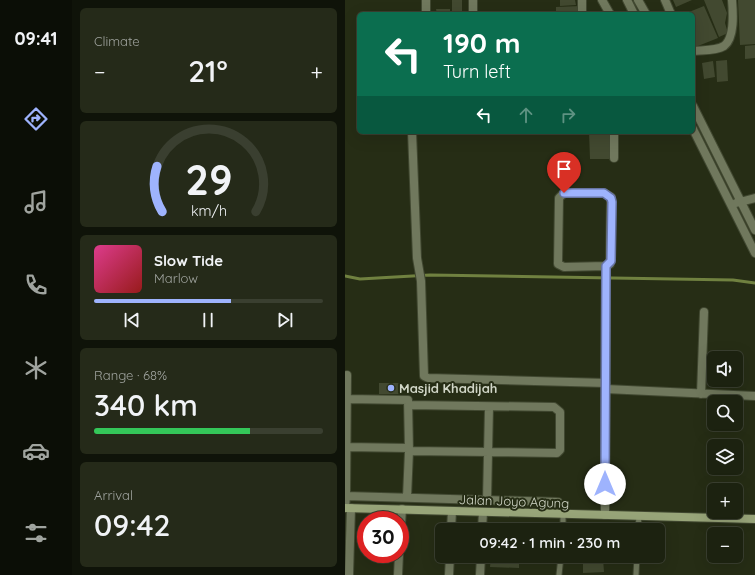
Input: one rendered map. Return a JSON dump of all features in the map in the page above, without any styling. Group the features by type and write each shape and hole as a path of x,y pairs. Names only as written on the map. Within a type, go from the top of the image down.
{"main road":[{"name":"Jalan Joyo Agung","path":"347,508 755,519"}],"street":[{"path":"426,0 426,12"},
{"path":"473,0 473,12"},
{"path":"582,0 582,12"},
{"path":"602,0 609,12"},
{"path":"627,0 633,12"},
{"path":"639,0 645,12"},
{"path":"665,0 670,12"},
{"path":"695,51 723,47 728,42 733,24 732,0"},
{"path":"695,110 755,230"},
{"path":"695,133 755,253"},
{"path":"412,134 419,271 421,281 424,376 428,378 606,386 701,394 755,396"},
{"path":"614,134 614,158"},
{"path":"605,515 606,270 611,261 611,198 604,193 564,193 559,198 558,264 564,267 606,270"},
{"path":"731,205 755,198"},
{"path":"701,394 704,312"},
{"path":"347,375 346,496 349,575"},
{"path":"347,399 408,400 409,449 407,497"},
{"path":"346,447 557,453 560,450 560,412 558,408 409,405"},
{"path":"487,500 489,406"},
{"path":"346,496 558,502"},
{"path":"451,523 452,511"},
{"path":"482,523 483,512"},
{"path":"398,575 399,563"},
{"path":"449,575 450,563"},
{"path":"480,575 481,563"}],"lane":[{"path":"563,514 563,523"},
{"path":"638,523 639,516"},
{"path":"559,575 560,563"},
{"path":"636,575 637,563"}],"building":[{"path":"452,0 462,0 462,12 452,12"},
{"path":"560,0 575,0 576,5 560,6"},
{"path":"673,0 692,0 676,7"},
{"path":"704,0 722,0 727,13 725,23 728,33 719,37"},
{"path":"738,0 755,0 755,44 740,45"},
{"path":"581,6 581,12 556,12 556,7"},
{"path":"704,6 718,38 695,47 695,12 689,12"},
{"path":"436,9 450,9 450,12 437,12"},
{"path":"755,45 755,58 745,59 745,46"},
{"path":"727,60 728,81 717,82 716,61"},
{"path":"713,61 715,77 704,79 702,63"},
{"path":"589,134 609,134 609,159 590,159"},
{"name":"Masjid Khadijah","path":"379,383 402,383 402,394 379,394"},
{"path":"490,563 519,563 519,568 490,567"},
{"path":"583,563 603,563 604,572 583,573"}],"waterway":[{"path":"345,276 360,279 430,275 733,280 755,283"}],"place":[{"name":"Masjid Khadijah","path":"391,388"}],"route":[{"path":"564,193 604,193 608,194 612,202 611,261 610,264 606,266 605,484"}]}
